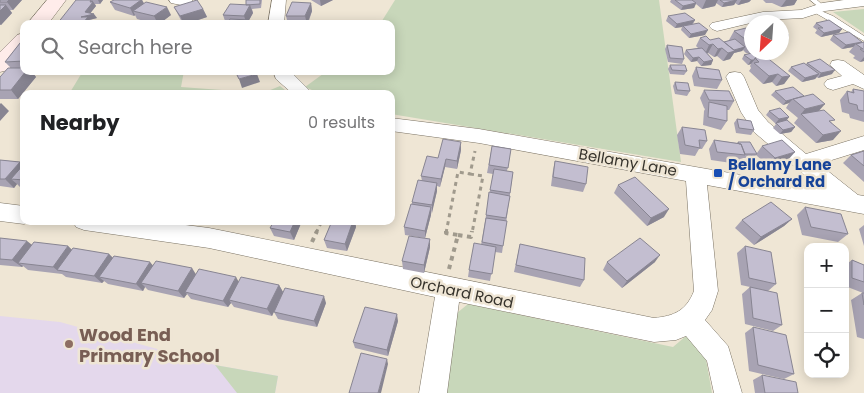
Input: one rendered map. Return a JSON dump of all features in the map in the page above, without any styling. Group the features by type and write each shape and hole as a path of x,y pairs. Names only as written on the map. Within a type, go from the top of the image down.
{"street":[{"path":"40,20 57,0"},
{"path":"277,20 282,2"},
{"path":"717,26 763,16 803,14 816,5 864,2"},
{"path":"0,65 20,43"},
{"path":"838,65 860,80"},
{"path":"283,75 300,90"},
{"path":"833,84 860,80"},
{"path":"734,89 761,127 858,204"},
{"name":"Bellamy Lane","path":"395,125 479,136 858,204"},
{"path":"804,162 864,143"},
{"name":"Orchard Road","path":"113,225 209,238 446,289 654,330 676,328 687,320 699,310 706,291 696,174"},
{"path":"0,212 20,214"},
{"path":"433,393 446,289"},
{"path":"687,320 719,355 728,393"}],"lane":[{"path":"816,5 830,18 864,39"}],"path":[{"path":"470,174 479,136"},
{"path":"458,172 470,174 484,176 471,237 446,233 458,172"},
{"path":"446,289 458,235"}],"shaded area":[{"name":"Wood End Primary School","path":"0,316 60,322 215,365 278,376 275,393 0,393"}],"green space":[{"path":"395,0 659,0 681,162 395,115 395,90 312,90 305,87 322,75 395,75 395,20 382,20"},
{"path":"864,9 864,33 833,12"},
{"path":"81,75 183,75 181,87 222,90 71,90"},
{"path":"280,86 285,90 270,90"},
{"path":"468,304 673,347 686,336 705,354 712,393 446,393 457,313"},
{"path":"215,365 278,376 275,393 237,393"}],"building":[{"path":"0,0 9,0 7,2 0,2"},
{"path":"76,0 91,0 90,2 93,2 85,12 94,14 81,17 88,17 85,20 60,20"},
{"path":"114,0 141,0 130,8 110,2"},
{"path":"197,0 203,9 180,16 174,7"},
{"path":"246,0 260,0 260,4 246,5"},
{"path":"675,0 692,0 696,3 683,6"},
{"path":"720,0 737,0 724,3"},
{"path":"146,2 167,7 154,16 133,11"},
{"path":"292,2 311,3 305,16 286,16"},
{"path":"230,4 250,5 244,16 223,15"},
{"path":"0,5 6,5 0,11"},
{"path":"685,13 695,20 677,24 668,16"},
{"path":"829,20 842,29 824,33 818,28 823,28 816,23"},
{"path":"699,23 708,30 691,34 683,26"},
{"path":"744,28 744,38 734,31"},
{"path":"849,32 862,42 846,45 833,35"},
{"path":"706,36 710,40 719,38 735,51 728,53 722,48 718,49 713,44 709,45 700,38"},
{"path":"735,39 744,47 734,50 724,42"},
{"path":"864,42 864,52 856,44"},
{"path":"20,43 20,61 5,62"},
{"path":"667,45 682,47 684,59 670,58"},
{"path":"702,48 713,60 704,62 699,57 693,58 686,50"},
{"path":"820,59 835,70 821,73 807,63"},
{"path":"757,60 770,60 790,76 782,77 778,74 769,76 754,63 759,62"},
{"path":"804,63 819,74 805,78 791,67"},
{"path":"670,65 685,65 687,71 672,70"},
{"path":"696,67 719,70 722,80 699,78"},
{"path":"8,68 20,68 20,75 23,75 11,90 0,90 0,77"},
{"path":"237,75 253,75 239,79"},
{"path":"675,82 688,83 690,91 677,90"},
{"path":"793,87 804,96 786,101 775,91"},
{"path":"853,89 864,91 864,111 858,110 857,105 849,103 847,91 854,93"},
{"path":"704,90 729,91 734,101 709,100"},
{"path":"813,94 825,104 805,109 793,99"},
{"path":"709,102 727,106 727,121 708,117"},
{"path":"780,108 789,117 779,119 769,111"},
{"path":"824,110 835,120 829,121 841,131 823,135 801,114"},
{"path":"737,119 751,121 754,130 739,128"},
{"path":"787,120 795,127 783,130 776,123"},
{"path":"682,127 705,130 707,141 699,140 700,148 685,145"},
{"path":"443,139 461,142 457,161 446,159 441,179 421,176 427,156 438,158"},
{"path":"714,140 741,144 745,155 717,152"},
{"path":"782,140 795,152 775,158 762,146"},
{"path":"738,142 750,142 757,154 745,154 741,144"},
{"path":"492,146 511,149 508,168 489,165"},
{"path":"864,151 864,166 851,155"},
{"path":"0,160 20,162 5,179 0,179"},
{"path":"555,161 588,167 586,184 553,177"},
{"path":"20,169 20,180 11,179"},
{"path":"494,169 513,172 510,193 490,190"},
{"path":"635,177 669,209 651,218 618,185"},
{"path":"418,180 437,183 432,205 412,202"},
{"path":"489,192 510,196 506,218 486,215"},
{"path":"771,202 792,219 761,237 742,220"},
{"path":"411,204 431,207 425,231 404,227"},
{"path":"805,207 841,214 848,234 811,227"},
{"path":"486,218 507,221 503,246 482,242"},
{"path":"272,225 293,225 290,232 270,228"},
{"path":"330,225 352,225 345,244 324,240"},
{"path":"409,236 430,239 424,265 402,261"},
{"path":"0,238 27,241 12,260 0,259"},
{"path":"640,238 660,255 627,281 607,262"},
{"path":"34,242 68,246 53,267 18,263"},
{"path":"474,243 496,247 492,274 469,270"},
{"path":"520,244 585,258 584,280 516,265"},
{"path":"745,246 771,252 776,284 749,278"},
{"path":"73,248 109,254 94,276 57,270"},
{"path":"114,256 150,262 136,284 99,277"},
{"path":"852,260 864,265 864,282 852,278"},
{"path":"156,261 192,268 178,291 141,283"},
{"path":"199,269 236,277 223,301 185,292"},
{"path":"241,277 279,285 267,309 229,300"},
{"path":"750,287 777,293 782,325 753,318"},
{"path":"285,288 324,296 314,321 274,312"},
{"path":"365,307 397,314 387,350 353,342"},
{"path":"753,327 786,335 794,374 758,365"},
{"path":"361,353 387,359 378,393 349,393"},
{"path":"762,375 796,382 798,393 765,393"}],"place":[{"name":"Bellamy Lane / Orchard Rd","path":"718,173"},
{"name":"Wood End Primary School","path":"69,344"}]}
